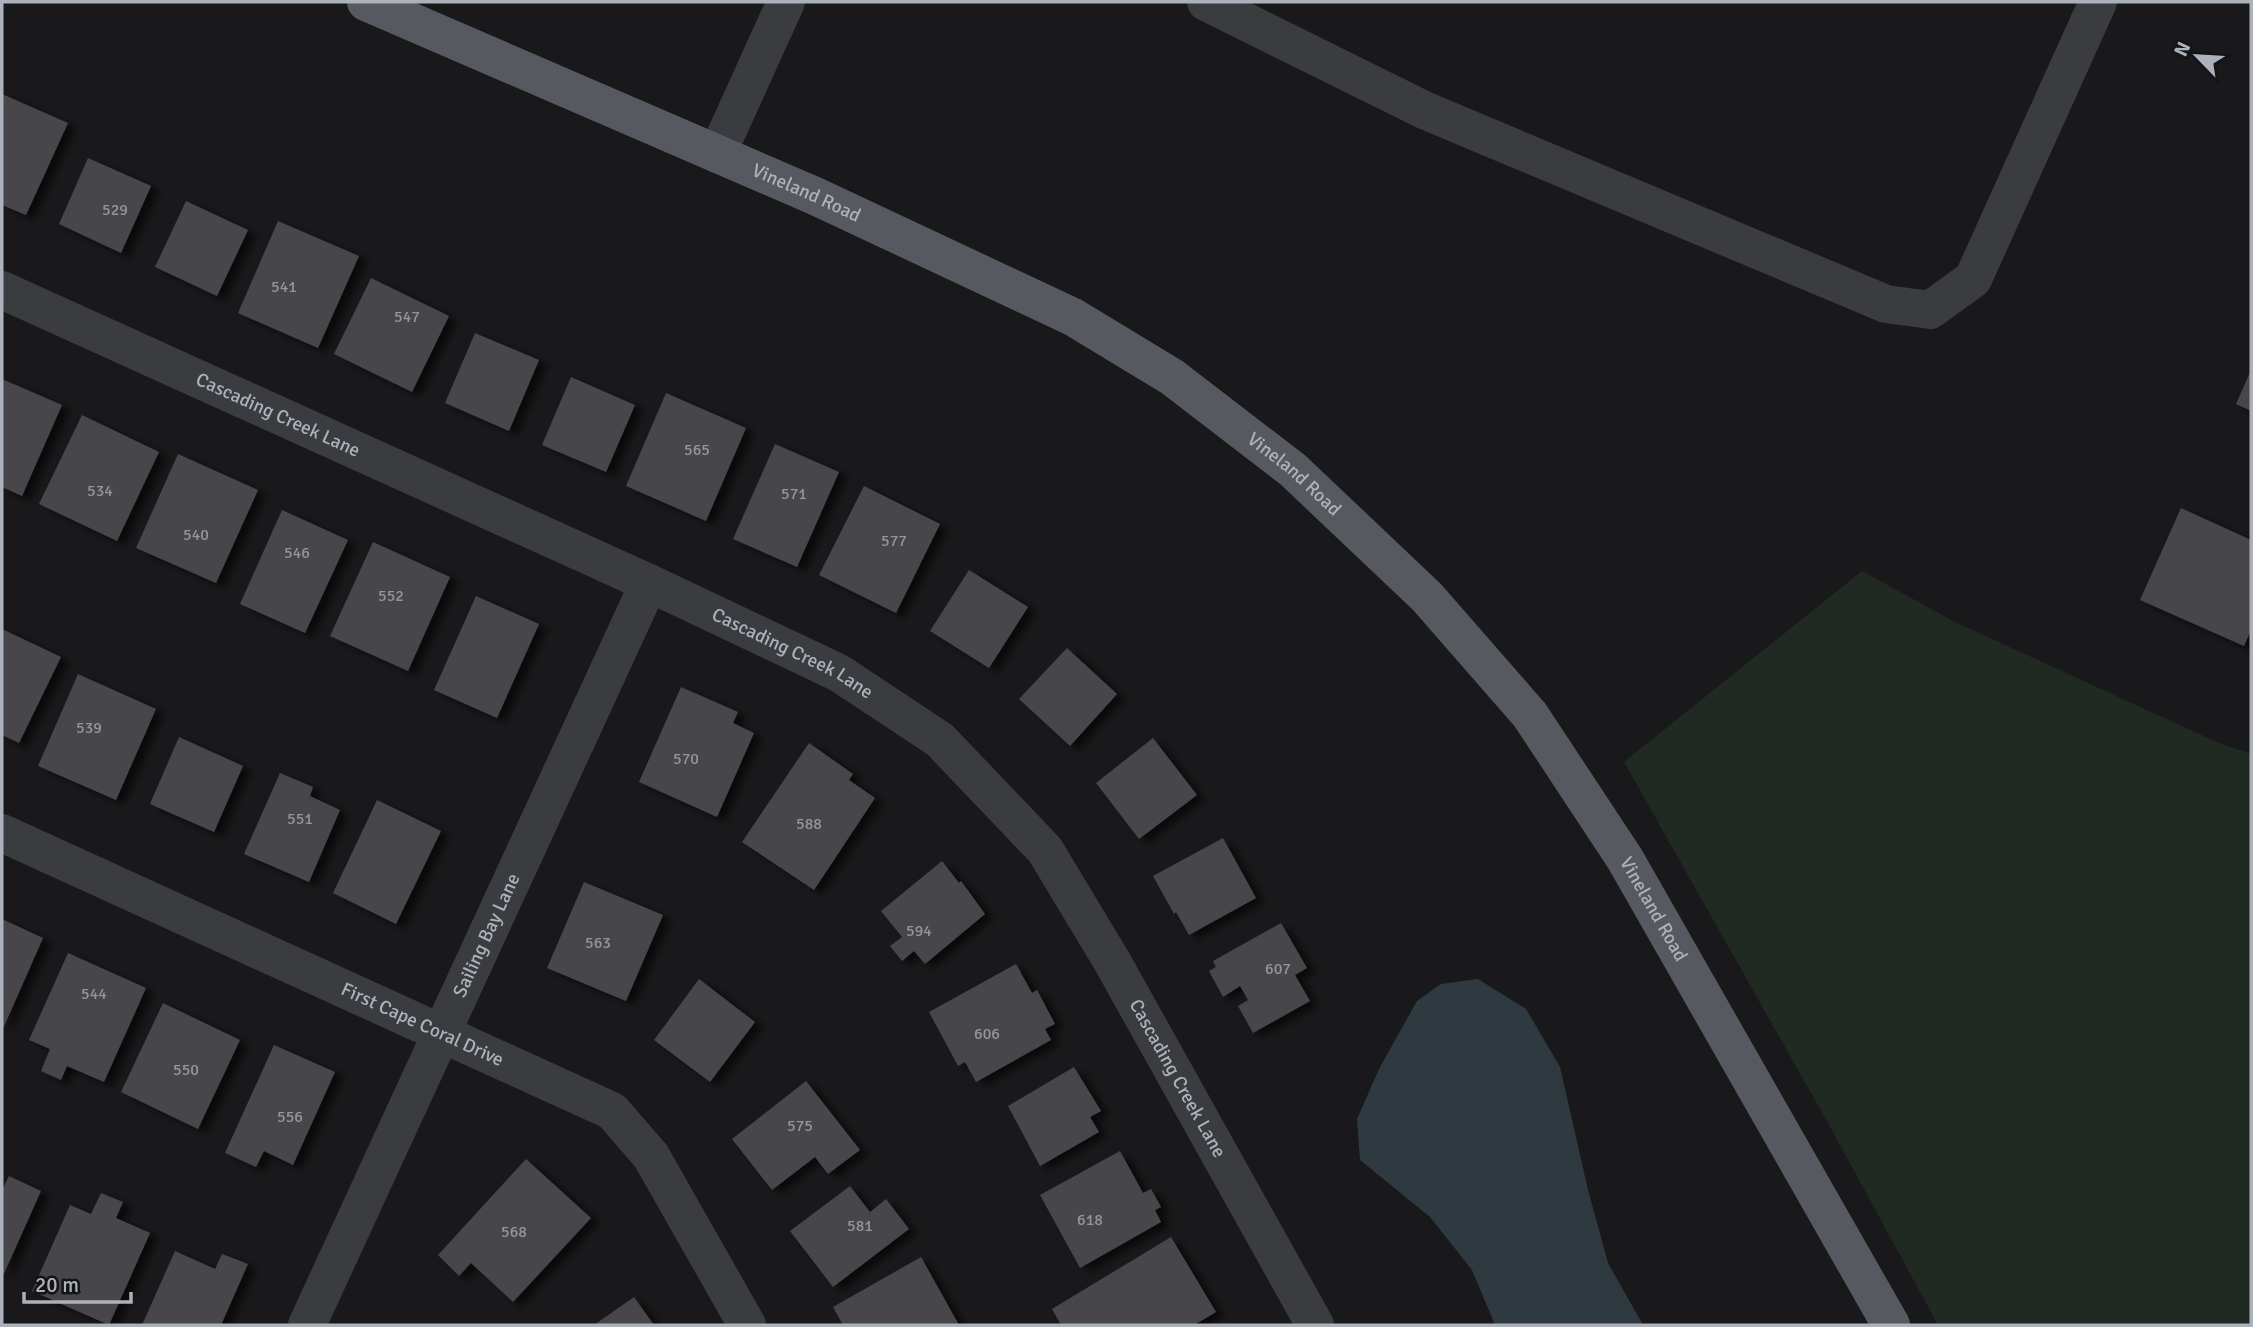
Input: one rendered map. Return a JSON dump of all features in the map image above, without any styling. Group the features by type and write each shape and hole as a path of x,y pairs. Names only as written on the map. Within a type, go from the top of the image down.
{"main road":[{"name":"Vineland Road","path":"366,2 815,197 1073,317 1172,377 1293,470 1427,597 1530,715 1625,859 1891,1325"}],"street":[{"path":"717,154 786,2"},
{"path":"1206,2 1424,110 1886,304 1930,310 1973,279 2098,2"},
{"name":"Cascading Creek Lane","path":"2,290 649,583 839,673 940,740 1045,850 1113,962 1315,1325"},
{"name":"Sailing Bay Lane","path":"307,1325 649,583"},
{"name":"First Cape Coral Drive","path":"2,833 612,1111 651,1156 747,1325"}],"shaded area":[{"path":"1862,571 1955,622 2221,744 2251,754 2251,1325 1938,1325 1828,1123 1624,762"},
{"path":"1478,979 1526,1009 1560,1067 1608,1263 1643,1325 1495,1325 1472,1270 1430,1217 1360,1160 1357,1119 1379,1069 1417,1001 1441,984"}],"building":[{"path":"2,94 68,123 26,215 2,205"},
{"path":"88,158 151,186 121,253 59,224"},
{"path":"186,201 248,230 217,296 155,267"},
{"path":"278,221 359,256 318,348 238,313"},
{"path":"371,278 449,316 412,392 334,354"},
{"path":"475,333 539,360 509,431 445,403"},
{"path":"2251,370 2251,411 2236,404"},
{"path":"571,377 635,405 606,472 542,445"},
{"path":"2,379 62,405 22,496 2,487"},
{"path":"666,393 746,428 706,521 626,486"},
{"path":"82,415 159,452 117,541 39,504"},
{"path":"775,444 839,472 797,567 733,539"},
{"path":"178,454 258,490 216,583 136,548"},
{"path":"864,486 940,524 896,613 819,575"},
{"path":"2181,508 2251,540 2251,630 2244,646 2140,600"},
{"path":"282,510 348,540 305,633 240,604"},
{"path":"373,542 450,577 408,671 330,636"},
{"path":"969,570 1028,607 989,668 930,631"},
{"path":"476,596 539,624 497,718 434,690"},
{"path":"2,629 61,657 19,743 2,735"},
{"path":"1067,648 1117,694 1070,746 1019,699"},
{"path":"78,674 156,709 116,800 38,766"},
{"path":"681,687 738,712 733,723 754,733 717,817 639,782"},
{"path":"179,737 243,766 214,832 150,804"},
{"path":"1153,738 1197,795 1139,839 1096,783"},
{"path":"809,743 853,774 849,780 875,798 814,890 742,842"},
{"path":"280,773 313,787 310,796 340,810 309,882 244,854"},
{"path":"377,800 441,831 396,924 333,893"},
{"path":"1223,838 1256,898 1189,935 1153,876"},
{"path":"942,861 959,883 961,881 985,914 925,964 914,951 902,961 890,946 902,937 881,911"},
{"path":"584,882 663,915 626,1001 547,968"},
{"path":"2,919 43,938 2,1031"},
{"path":"1281,923 1307,968 1295,975 1310,1001 1253,1033 1238,1006 1248,1000 1240,986 1223,997 1209,971 1216,967 1213,961"},
{"path":"68,953 146,988 104,1082 67,1066 61,1080 41,1071 50,1049 29,1040"},
{"path":"1016,964 1032,993 1037,990 1055,1024 1045,1029 1051,1040 976,1082 965,1062 958,1066 929,1012"},
{"path":"699,979 755,1022 710,1082 654,1040"},
{"path":"163,1003 240,1040 198,1129 121,1092"},
{"path":"274,1045 335,1072 293,1165 264,1151 256,1167 225,1153"},
{"path":"1074,1067 1101,1111 1090,1117 1099,1132 1040,1166 1008,1106"},
{"path":"806,1081 860,1150 828,1174 815,1157 772,1190 732,1139"},
{"path":"1120,1151 1143,1193 1151,1189 1161,1207 1155,1210 1161,1222 1080,1268 1040,1195"},
{"path":"526,1159 591,1218 513,1302 471,1263 459,1276 438,1255"},
{"path":"9,1176 41,1191 2,1278 2,1190"},
{"path":"850,1186 870,1212 886,1199 909,1229 833,1287 790,1231"},
{"path":"101,1193 123,1202 116,1218 150,1233 109,1325 32,1291 70,1205 91,1214"},
{"path":"1171,1237 1216,1312 1194,1325 1061,1325 1052,1309"},
{"path":"175,1251 215,1269 222,1254 248,1264 221,1325 142,1325"},
{"path":"921,1257 959,1325 843,1325 833,1307"},
{"path":"634,1297 654,1325 594,1325"}]}
